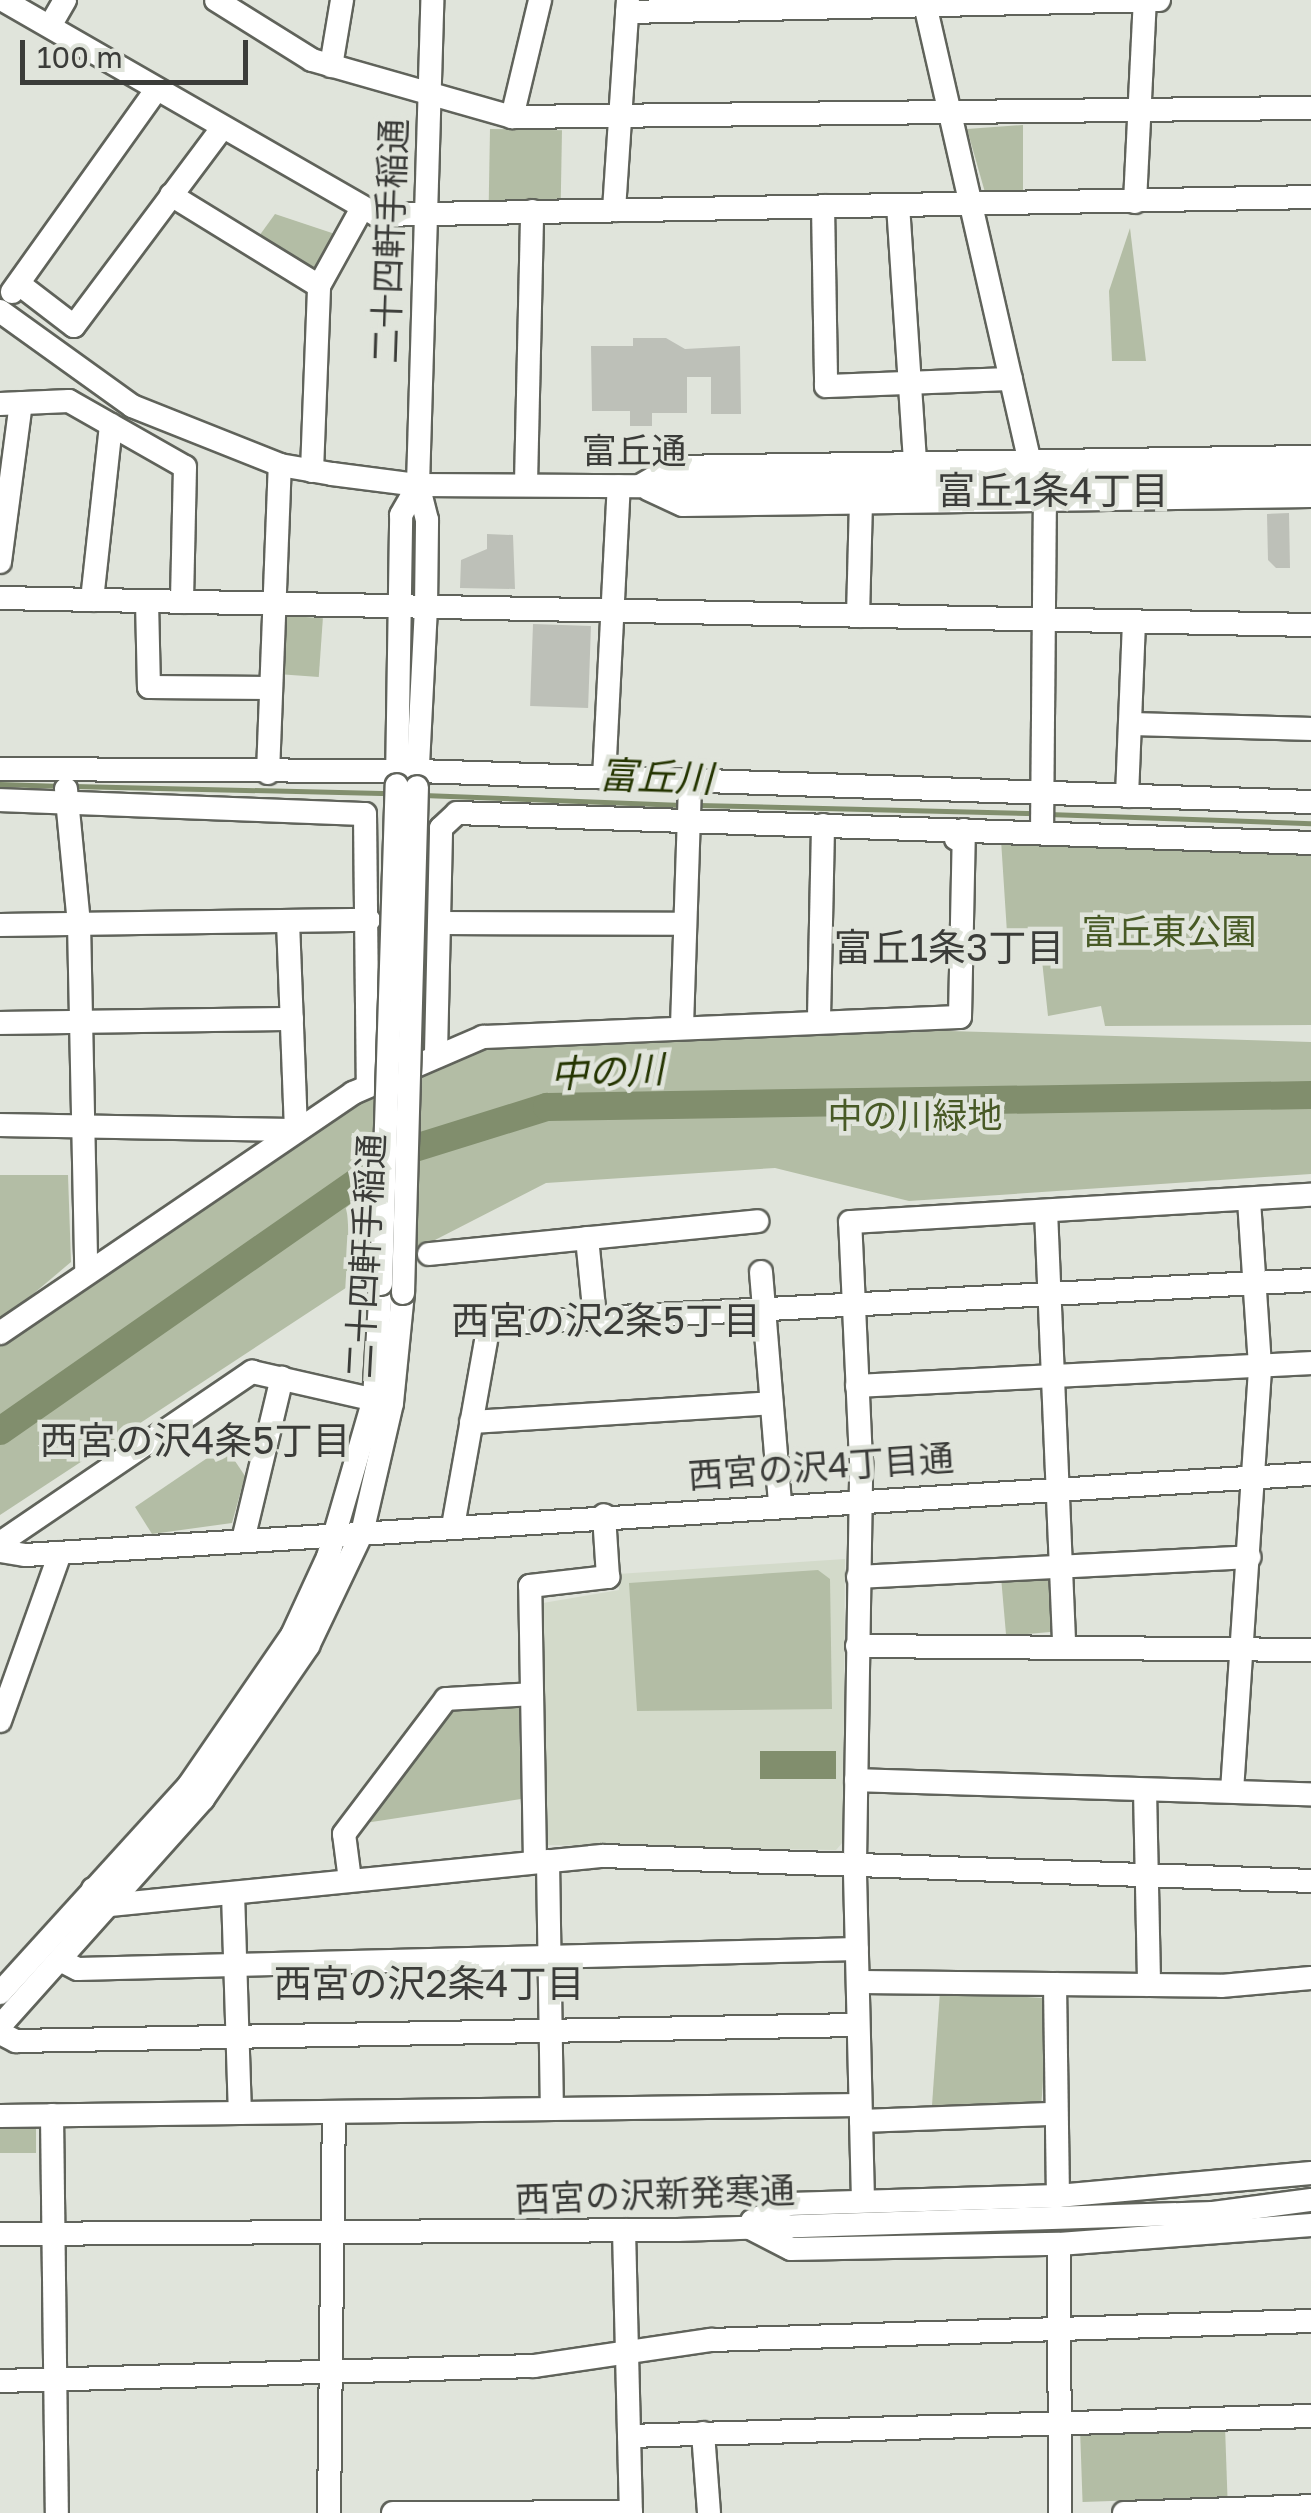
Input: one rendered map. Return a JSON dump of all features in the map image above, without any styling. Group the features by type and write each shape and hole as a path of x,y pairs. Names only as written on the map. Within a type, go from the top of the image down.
{"street":[{"path":"2,0 362,208 532,211 1311,197"},
{"path":"50,26 66,0"},
{"path":"331,66 342,0"},
{"name":"二十四軒手稲通","path":"0,2030 60,1960 101,1897 247,1711 292,1635 383,1401 380,1284 407,778 426,607 427,520 418,485 432,0"},
{"path":"1135,202 1145,0"},
{"path":"614,210 628,6 1159,0"},
{"path":"220,1 331,66 512,117 1311,108"},
{"path":"512,117 538,1"},
{"path":"924,3 1030,461"},
{"path":"156,90 10,296 74,326 222,128"},
{"path":"171,196 319,286"},
{"path":"898,205 914,383 914,463"},
{"path":"823,206 826,386 1011,379"},
{"path":"312,471 319,286 362,208"},
{"path":"526,483 532,211"},
{"name":"富丘通","path":"10,296 132,406 280,465 312,471 418,485 671,486 1311,476"},
{"path":"0,562 11,404 69,401 186,466 182,602"},
{"path":"92,600 111,424"},
{"path":"629,486 672,467 1311,457"},
{"path":"268,773 280,465"},
{"name":"二十四軒手稲通","path":"0,1993 10,1967 101,1897 259,1727 362,1532 403,1293 407,778 400,515 418,485"},
{"path":"629,486 682,505 1311,496"},
{"path":"604,778 614,611 629,486"},
{"path":"1042,829 1045,501"},
{"path":"858,616 861,503"},
{"path":"0,598 1311,625"},
{"path":"148,601 149,687 270,688"},
{"path":"1127,796 1134,724 1134,621"},
{"path":"1134,724 1311,728"},
{"path":"0,769 65,786 356,810 369,823 368,1085"},
{"path":"0,800 65,786 268,773 604,778 689,801 822,826 960,835 1042,829 1311,843"},
{"path":"65,786 79,923 86,1268"},
{"path":"436,1052 441,828 458,813 689,801 1044,796 1311,802"},
{"path":"682,1026 681,924 689,801"},
{"path":"819,1018 822,826"},
{"path":"0,1332 86,1268 296,1130 368,1085 436,1052 483,1037 819,1018 960,1017 960,835"},
{"path":"288,920 296,1130"},
{"path":"0,924 368,920"},
{"path":"439,923 681,924"},
{"path":"0,1024 292,1019"},
{"path":"0,1125 296,1130"},
{"path":"863,2201 855,1862 861,1498 850,1222 1311,1195"},
{"path":"1232,1791 1260,1366 1249,1200"},
{"path":"1046,1211 1062,1486 1064,1648"},
{"path":"430,1254 757,1222"},
{"path":"587,1238 595,1318"},
{"path":"761,1272 780,1504"},
{"path":"453,1526 490,1324 1311,1280"},
{"path":"856,1386 1311,1363"},
{"path":"0,1547 252,1372 383,1401"},
{"path":"243,1540 282,1378"},
{"path":"472,1422 771,1404"},
{"name":"西宮の沢4丁目通","path":"0,1547 60,1553 861,1498 1311,1474"},
{"path":"552,2109 530,1586 608,1577 604,1515"},
{"path":"0,1721 9,1668 60,1553"},
{"path":"858,1576 1249,1557"},
{"path":"857,1646 1311,1650"},
{"path":"350,1880 344,1834 446,1698 532,1694"},
{"path":"856,1780 1311,1794"},
{"path":"1145,1790 1150,1985"},
{"path":"101,1897 233,1892 541,1861 855,1862 1311,1881"},
{"path":"233,1892 240,2113"},
{"path":"60,1960 78,1968 857,1949"},
{"path":"860,1982 1150,1985 1311,1978"},
{"path":"1055,1984 1058,2196"},
{"path":"0,2030 16,2041 858,2025"},
{"path":"0,2116 552,2109 1056,2114"},
{"path":"329,2513 334,2112"},
{"path":"52,2115 50,2234 58,2379 57,2513"},
{"path":"744,2225 789,2204 1058,2196 1311,2173"},
{"name":"西宮の沢新発寒通","path":"0,2234 332,2236 624,2230 1213,2213 1311,2200"},
{"path":"744,2225 792,2249 1058,2244 1311,2225"},
{"path":"393,2513 631,2512 624,2230"},
{"path":"1058,2244 1060,2513"},
{"path":"0,2381 534,2366 711,2340 1311,2320"},
{"path":"629,2436 1311,2416"},
{"path":"703,2433 709,2513"},
{"path":"1124,2513 1311,2506"}],"shaded area":[{"path":"845,1559 843,1842 836,1850 546,1845 543,1603 619,1590 618,1574"},
{"path":"760,1751 836,1751 836,1779 760,1779"}],"green space":[{"path":"1023,125 1023,195 986,196 967,129"},
{"path":"490,129 562,130 561,205 489,204"},
{"path":"275,214 335,234 315,271 254,243"},
{"path":"1130,228 1146,361 1112,361 1109,291"},
{"path":"278,615 323,618 319,677 274,674"},
{"name":"富丘東公園","path":"1001,840 1311,847 1311,1025 1105,1026 1101,1006 1048,1016 1039,933 1007,933"},
{"name":"中の川緑地","path":"915,1030 1311,1042 1311,1174 909,1201 775,1168 546,1183 361,1278 0,1515 0,1342 355,1099 476,1045"},
{"path":"0,1175 68,1175 71,1262 0,1322"},
{"path":"225,1446 245,1476 232,1523 152,1534 135,1507"},
{"path":"818,1570 830,1579 832,1709 637,1711 629,1583"},
{"path":"1048,1575 1053,1632 1006,1636 1001,1579"},
{"path":"457,1704 519,1705 521,1799 365,1823"},
{"path":"940,1991 1049,1999 1040,2118 932,2111"},
{"path":"0,2125 36,2125 36,2153 0,2153"},
{"path":"1225,2426 1227,2497 1083,2502 1080,2431"}],"building":[{"path":"633,338 666,338 685,349 740,346 741,414 711,414 711,377 687,377 687,413 652,413 652,426 630,426 630,411 592,411 591,346 633,346"},
{"path":"1289,513 1290,568 1276,568 1268,560 1267,514"},
{"path":"487,534 513,535 515,589 460,588 461,560 487,549"},
{"path":"533,624 591,626 588,708 530,706"}],"waterway":[{"name":"富丘川","path":"0,784 62,786"},
{"name":"富丘川","path":"73,786 392,793"},
{"name":"富丘川","path":"423,795 682,805"},
{"name":"富丘川","path":"698,805 1037,813"},
{"name":"富丘川","path":"1048,814 1311,823"},
{"name":"中の川","path":"0,1431 399,1153 547,1107 1311,1095"}],"district":[{"name":"富丘1条4丁目","path":"1053,490"},
{"name":"富丘1条3丁目","path":"949,947"},
{"name":"西宮の沢2条5丁目","path":"606,1320"},
{"name":"西宮の沢4条5丁目","path":"195,1440"},
{"name":"西宮の沢2条4丁目","path":"429,1983"}]}
